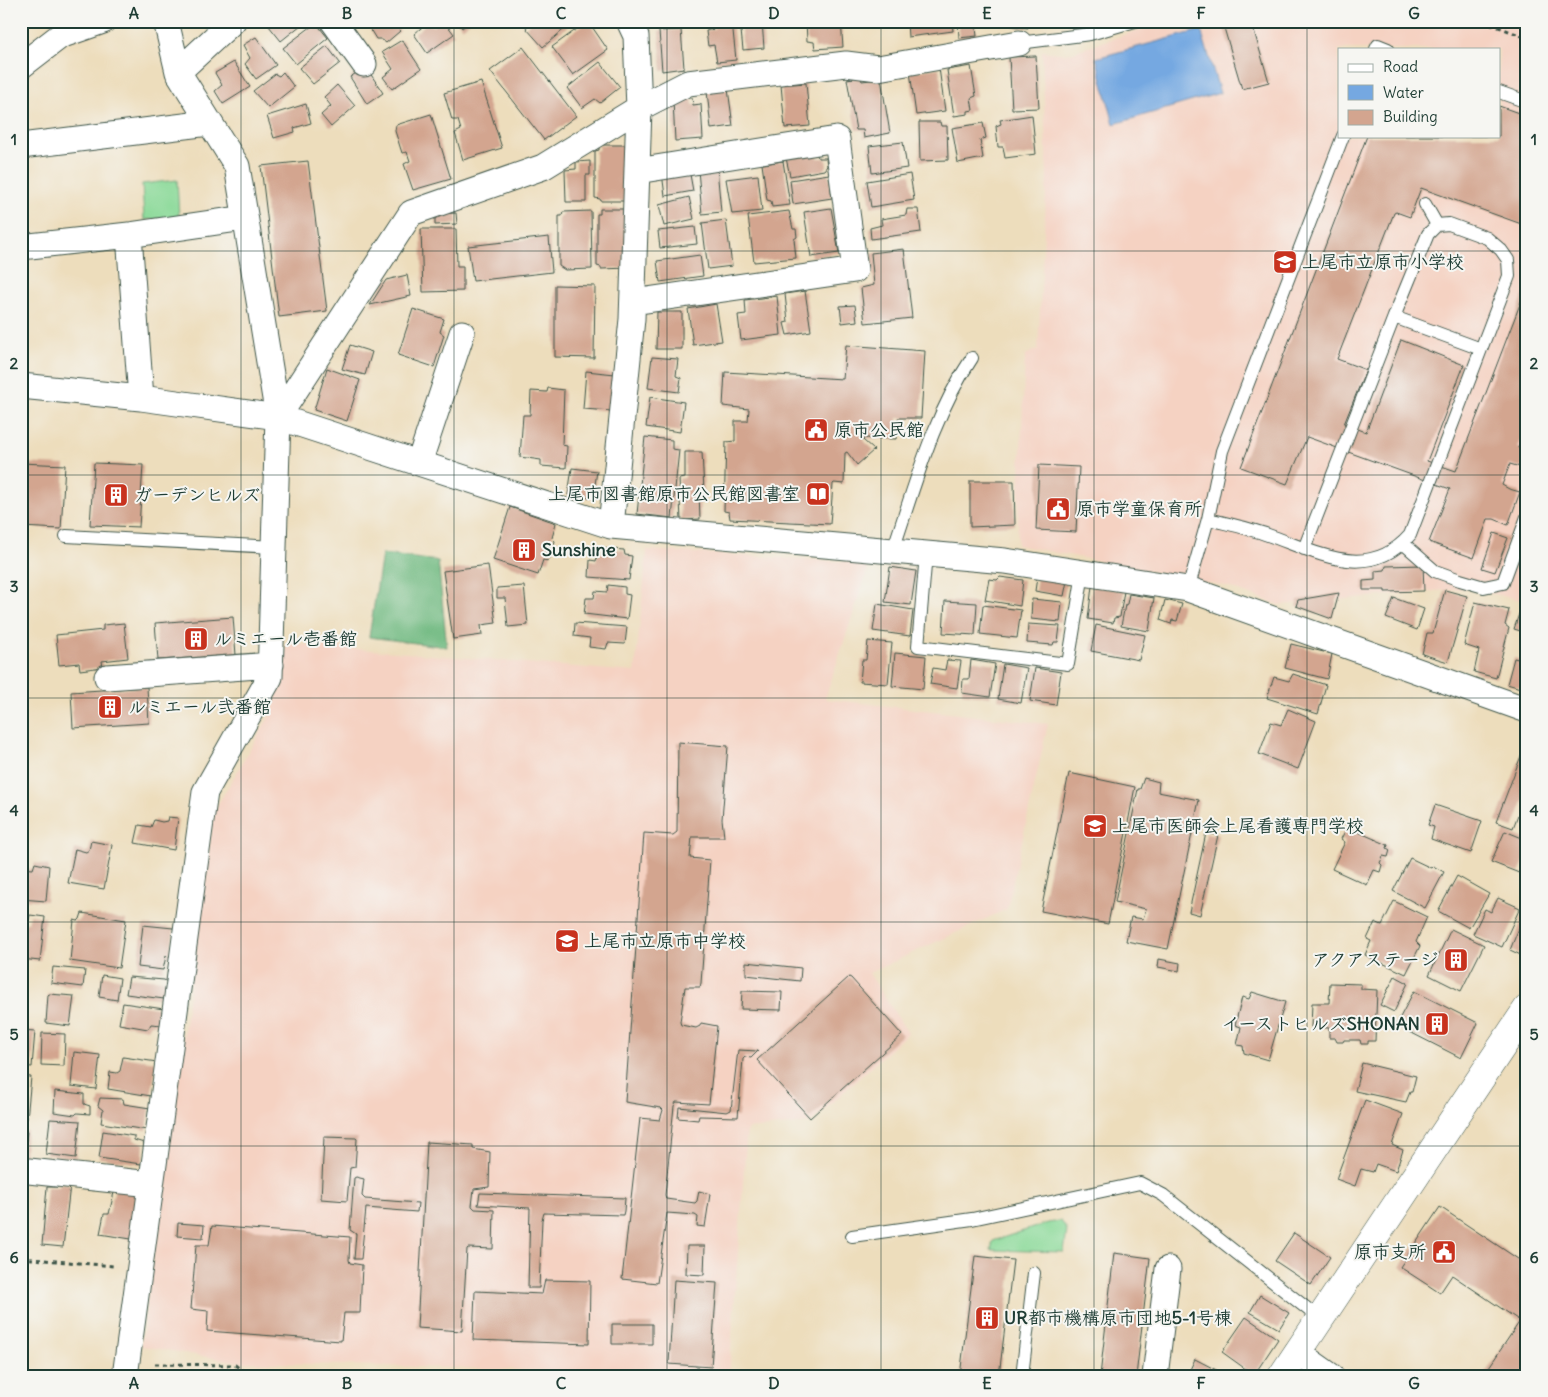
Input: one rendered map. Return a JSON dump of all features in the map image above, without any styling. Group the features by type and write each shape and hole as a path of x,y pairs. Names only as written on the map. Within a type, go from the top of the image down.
{"street":[{"path":"21,66 60,36 103,21"},
{"path":"126,1370 205,792 270,677 271,665 278,417 237,166 208,123 178,72 166,21"},
{"path":"178,72 233,21"},
{"path":"611,526 633,302 639,108 636,36 629,21"},
{"path":"335,22 364,64"},
{"path":"278,417 411,213 543,168 639,108 688,83 846,64 878,68 1018,43"},
{"path":"21,146 208,123"},
{"path":"633,302 855,270 837,139 637,170"},
{"path":"21,247 129,235 245,218"},
{"path":"129,235 141,398"},
{"path":"419,463 462,333"},
{"path":"21,386 141,398 278,417 611,526 1005,561 1188,589 1527,710"},
{"path":"108,677 271,665"},
{"path":"1282,1376 1527,1009"},
{"path":"29,1171 151,1184"},
{"path":"1155,1376 1168,1269"},
{"path":"1297,1352 1331,1376"}],"lane":[{"path":"1018,43 1090,34 1135,21"},
{"path":"1500,92 1527,102"},
{"path":"1188,589 1208,519 1222,451 1341,138"},
{"path":"1425,204 1436,225"},
{"path":"1208,519 1265,534 1304,549 1342,561 1374,558 1388,553 1403,543 1410,535 1509,276 1508,260 1501,250 1487,238 1449,224 1436,225 1428,234 1304,549"},
{"path":"1394,318 1481,349"},
{"path":"893,550 928,447 944,408 962,372 972,358"},
{"path":"1403,543 1435,571 1484,587 1503,583 1527,517"},
{"path":"66,536 274,547"},
{"path":"926,554 918,646 1068,664 1083,573"},
{"path":"852,1236 972,1219 1140,1184 1163,1195 1319,1318"},
{"path":"1022,1376 1034,1273"}],"path":[{"path":"1483,21 1527,38"},
{"path":"21,1258 139,1268"},
{"path":"126,1370 235,1365 250,1376"}],"shaded area":[{"name":"上尾市立原市小学校","path":"1165,21 1527,21 1527,575 1520,600 1468,588 1279,605 1225,586 1017,545 1025,355 1038,349 1047,175 1042,51 1067,54"},
{"name":"上尾市立原市中学校","path":"647,550 870,563 825,699 1048,724 1007,909 869,973 908,1033 810,1123 747,1129 729,1376 661,1376 631,1373 239,1362 141,1346 214,811 273,710 287,643 635,672"}],"green space":[{"path":"177,180 179,217 144,220 142,184"},
{"path":"382,554 438,561 447,647 369,637"},
{"path":"1061,1221 1067,1230 1064,1252 991,1250 993,1241 1048,1223"}],"water":[{"path":"1201,30 1220,93 1114,124 1096,58"}],"building":[{"path":"265,21 306,21 281,41"},
{"path":"365,21 391,21 400,31 386,43 381,39 376,39"},
{"path":"438,21 444,21 454,34 427,53 414,34 427,23 433,26"},
{"path":"457,21 471,21 462,28"},
{"path":"529,21 564,21 568,26 543,47 526,28"},
{"path":"588,21 608,50 573,75 552,47"},
{"path":"669,21 681,21 681,23 670,24"},
{"path":"713,21 732,21 736,60 717,62 714,45 708,46 706,31 714,29"},
{"path":"740,21 762,21 764,48 743,50"},
{"path":"806,21 841,21 843,47 815,49 814,42 807,41"},
{"path":"907,21 952,21 953,31 908,37"},
{"path":"958,21 975,21 977,36 959,38"},
{"path":"1028,21 1028,28 985,22"},
{"path":"1222,21 1251,21 1269,82 1242,89"},
{"path":"316,23 328,38 296,64 283,48"},
{"path":"681,30 684,68 662,71 659,31"},
{"path":"256,37 276,65 256,79 245,64 250,58 243,45"},
{"path":"402,40 421,69 392,89 383,77 393,69 382,52"},
{"path":"327,46 340,63 313,84 299,68"},
{"path":"523,47 576,116 544,140 490,71"},
{"path":"1036,56 1039,108 1012,109 1009,57"},
{"path":"234,62 250,87 223,104 215,91 222,85 215,73"},
{"path":"600,62 620,87 600,103 595,99 582,108 567,88"},
{"path":"971,66 976,96 971,98 973,110 968,111 968,114 954,116 947,70"},
{"path":"366,67 383,93 367,104 350,77"},
{"path":"939,68 945,111 916,115 910,72"},
{"path":"283,72 294,87 268,108 253,91 275,74 279,76"},
{"path":"860,77 862,81 881,79 890,133 864,138 863,130 856,130 847,79"},
{"path":"481,82 502,148 463,160 455,133 461,130 458,120 452,120 444,93"},
{"path":"806,83 810,126 785,128 781,85"},
{"path":"337,85 355,106 331,127 321,115 331,106 324,97"},
{"path":"728,89 733,126 711,129 707,91"},
{"path":"692,98 693,105 701,104 703,139 675,141 673,100"},
{"path":"306,104 311,123 294,128 295,132 274,138 267,116"},
{"path":"1500,106 1527,116 1527,226 1421,188 1410,217 1394,213 1337,359 1366,370 1344,424 1366,432 1401,340 1464,365 1427,461 1456,471 1527,286 1527,425 1518,448 1527,451 1527,469 1510,464 1502,485 1520,492 1508,525 1494,519 1488,519 1474,558 1429,542 1450,489 1307,437 1287,484 1241,467 1366,138 1500,138"},
{"path":"431,114 451,179 413,190 404,164 410,161 407,152 402,153 395,131 396,125"},
{"path":"1032,115 1036,154 1005,158 1003,147 998,147 996,126 1001,124 1000,120"},
{"path":"919,122 940,122 941,126 947,126 948,160 920,161"},
{"path":"983,123 986,138 980,140 983,158 958,163 952,128"},
{"path":"903,142 907,168 872,173 869,146"},
{"path":"599,145 626,145 627,201 601,201 595,198 595,151 599,150"},
{"path":"817,153 818,158 826,158 827,166 824,170 790,176 786,158"},
{"path":"308,161 327,311 279,317 261,166"},
{"path":"590,161 590,175 586,175 586,202 566,202 565,170 576,169 576,162"},
{"path":"783,161 790,205 772,207 771,201 767,200 762,164"},
{"path":"717,168 721,212 702,214 698,170"},
{"path":"689,169 693,191 665,196 662,173"},
{"path":"829,174 832,198 793,204 790,180"},
{"path":"910,174 914,200 871,207 867,181"},
{"path":"758,175 762,211 732,214 726,179"},
{"path":"689,197 694,219 664,226 659,205"},
{"path":"831,208 839,253 811,257 804,212"},
{"path":"600,209 629,209 629,268 601,269 601,267 597,266 597,214 600,214"},
{"path":"907,209 918,209 921,232 871,239 870,228 882,225 881,219 906,215"},
{"path":"591,211 592,269 565,270 559,266 559,216 562,216 563,212"},
{"path":"789,211 793,229 796,229 797,237 794,239 796,258 754,262 748,216"},
{"path":"456,213 457,224 435,225 435,214"},
{"path":"726,220 732,266 708,269 702,223"},
{"path":"695,227 697,244 660,248 658,231"},
{"path":"421,229 456,229 457,266 463,266 463,291 423,292"},
{"path":"549,237 552,272 473,281 468,246"},
{"path":"904,249 912,318 865,323 861,288 874,285 871,253"},
{"path":"700,255 703,276 660,282 657,261"},
{"path":"407,275 411,296 370,305 386,280"},
{"path":"555,285 595,286 594,358 555,357"},
{"path":"805,291 811,331 787,335 784,323 788,322 785,294"},
{"path":"777,296 781,335 741,340 738,315 746,314 745,300"},
{"path":"716,304 722,341 693,345 688,309"},
{"path":"855,305 857,321 842,323 840,306"},
{"path":"413,309 444,319 440,332 444,335 434,367 398,355"},
{"path":"657,312 682,312 682,349 656,349"},
{"path":"350,345 372,352 365,375 342,369"},
{"name":"原市公民館","path":"846,345 925,351 921,418 898,418 896,439 863,438 874,450 857,465 847,452 845,453 844,484 833,484 830,524 730,519 729,512 724,511 726,442 735,441 735,421 748,421 749,409 723,406 725,372 843,379"},
{"path":"652,357 678,359 676,376 681,378 679,392 648,388"},
{"path":"327,368 360,380 347,421 314,410"},
{"path":"586,371 615,374 612,411 583,409"},
{"path":"548,388 564,390 562,445 567,446 566,468 541,466 541,460 520,457 523,415 530,415 531,391 547,392"},
{"path":"650,397 684,402 680,432 646,427"},
{"path":"645,437 672,440 672,449 679,450 672,518 637,514"},
{"path":"685,452 702,452 704,491 699,492 700,519 681,520 679,479 685,478"},
{"path":"21,463 65,465 61,529 21,527"},
{"name":"ガーデンヒルズ","path":"94,463 143,465 139,527 90,525"},
{"path":"1039,465 1079,467 1076,532 1036,530"},
{"path":"572,468 597,471 593,498 568,495"},
{"path":"970,481 1014,481 1015,525 970,527"},
{"name":"Sunshine","path":"510,507 556,523 552,538 555,541 549,561 543,560 538,575 493,560"},
{"path":"1494,533 1508,538 1495,572 1482,568"},
{"path":"599,548 624,550 625,555 632,556 629,580 589,577 590,560 596,561"},
{"path":"488,565 496,623 481,625 482,635 453,639 443,571"},
{"path":"1423,565 1424,591 1385,592 1385,590 1363,590 1363,581 1375,580 1375,571 1385,570 1386,566"},
{"path":"890,567 916,571 911,605 885,602"},
{"path":"1000,577 1023,580 1020,606 985,600 989,579 997,580"},
{"path":"1037,577 1067,581 1064,596 1035,591"},
{"path":"608,585 625,587 625,594 630,595 627,619 584,614 586,598 594,598 595,591 607,592"},
{"path":"524,586 528,625 508,627 505,598 497,598 497,588"},
{"path":"1092,586 1124,591 1120,617 1114,618 1113,623 1088,619"},
{"path":"1445,590 1467,596 1448,662 1422,654 1427,633 1433,633"},
{"path":"1339,593 1332,619 1296,606 1298,600"},
{"path":"1129,594 1154,598 1149,631 1121,626"},
{"path":"1394,598 1424,609 1417,630 1386,618"},
{"path":"1032,599 1062,602 1060,622 1031,619"},
{"path":"1165,600 1182,604 1177,621 1172,620 1171,624 1160,620"},
{"path":"945,601 977,603 975,635 943,633"},
{"path":"1475,602 1509,610 1505,625 1509,628 1496,678 1474,672 1479,650 1464,645"},
{"path":"1523,602 1527,603 1527,633 1514,629"},
{"path":"877,604 913,610 910,636 873,631"},
{"path":"983,605 1021,610 1017,638 980,634"},
{"name":"ルミエール壱番館","path":"233,617 236,655 158,660 155,623"},
{"path":"124,623 128,658 102,661 103,667 80,670 79,663 59,665 56,635 103,630 103,625"},
{"path":"575,623 627,627 625,644 608,643 606,649 589,647 590,638 574,636"},
{"path":"1028,624 1060,626 1058,642 1054,642 1053,645 1027,643"},
{"path":"1096,625 1145,635 1139,660 1091,651"},
{"path":"868,641 892,643 888,684 860,682 862,660 866,660"},
{"path":"1291,644 1332,654 1327,679 1285,668"},
{"path":"1526,646 1527,690 1507,684 1514,658 1522,660"},
{"path":"895,653 926,656 923,689 892,686"},
{"path":"947,660 961,661 957,688 930,684 933,668 945,670"},
{"path":"971,660 995,664 990,697 962,693 963,679 969,679"},
{"path":"1003,664 1027,668 1021,703 998,699"},
{"path":"1035,668 1061,672 1056,705 1030,701"},
{"path":"1293,674 1326,685 1318,714 1267,698 1274,677 1289,681"},
{"name":"ルミエール弐番館","path":"147,687 149,723 73,728 71,692"},
{"path":"1288,709 1316,721 1298,769 1259,754 1271,722 1281,725"},
{"path":"1527,740 1527,791 1513,828 1496,822"},
{"path":"678,742 728,746 722,819 724,837 692,837 690,858 710,860 701,983 700,987 685,987 680,1022 681,1025 696,1028 701,1023 717,1026 709,1104 676,1102 674,1106 665,1195 666,1199 695,1203 699,1191 710,1194 705,1227 697,1226 698,1217 695,1215 667,1213 657,1283 622,1279 640,1118 660,1120 663,1110 661,1108 625,1102 644,833 673,835 677,832"},
{"path":"1069,773 1135,787 1108,924 1041,911"},
{"path":"1144,778 1159,782 1158,792 1199,800 1168,949 1126,941 1131,917 1143,919 1146,909 1115,902 1138,789 1140,789"},
{"path":"1435,805 1482,821 1471,853 1431,839 1434,827 1428,825"},
{"path":"168,817 178,818 174,850 135,843 139,825 151,827 154,820 167,821"},
{"path":"1347,827 1388,845 1387,848 1390,850 1388,857 1383,856 1380,863 1382,865 1380,872 1374,870 1367,885 1332,869 1345,842 1341,839"},
{"path":"1505,831 1527,840 1527,855 1519,873 1491,862"},
{"path":"1206,833 1218,835 1200,915 1189,912"},
{"path":"91,841 112,845 104,889 68,883 75,849 86,852 89,850"},
{"path":"1410,858 1444,872 1425,908 1393,891"},
{"path":"35,863 49,866 46,901 21,899 23,868 33,869"},
{"path":"1457,876 1489,894 1469,928 1438,911"},
{"path":"1498,898 1520,908 1502,947 1473,934 1485,909 1491,912"},
{"path":"1394,901 1427,917 1416,942 1420,946 1406,974 1365,955 1371,941 1367,939 1375,922 1382,925"},
{"path":"1527,905 1527,958 1510,950"},
{"path":"82,913 126,920 119,968 70,961 74,920 78,921"},
{"path":"30,915 45,917 40,961 21,959 21,923 28,923"},
{"path":"143,925 173,928 174,930 170,957 166,956 163,970 138,967"},
{"name":"アクアステージ","path":"1451,929 1484,945 1461,991 1429,975"},
{"path":"1159,959 1180,963 1179,971 1158,967"},
{"path":"746,962 801,968 800,981 746,975"},
{"path":"53,967 85,970 83,987 51,983"},
{"path":"102,975 120,978 117,1000 99,997"},
{"path":"1395,976 1408,983 1394,1012 1380,1005"},
{"path":"129,977 164,980 167,982 164,999 126,994"},
{"path":"849,977 902,1035 810,1118 757,1060"},
{"path":"1330,983 1361,984 1361,989 1377,990 1375,1041 1368,1041 1368,1044 1361,1044 1360,1040 1337,1042 1335,1038 1329,1038 1329,1028 1311,1027 1312,1003 1329,1003"},
{"path":"742,991 782,992 781,1010 741,1009"},
{"name":"イーストヒルズSHONAN","path":"1414,991 1478,1023 1461,1058 1396,1025"},
{"path":"1252,992 1285,1002 1268,1060 1244,1053 1243,1046 1237,1045 1241,1027 1235,1025 1242,997 1249,999"},
{"path":"49,994 74,996 70,1026 46,1023"},
{"path":"123,1003 164,1009 162,1025 151,1024 148,1029 119,1024"},
{"path":"21,1030 35,1031 32,1067 21,1066"},
{"path":"42,1033 65,1034 64,1066 41,1065"},
{"path":"738,1050 758,1051 751,1058 745,1057 743,1059 738,1117 699,1116 698,1120 678,1118 679,1107 727,1112 731,1110"},
{"path":"74,1052 100,1055 96,1089 71,1086"},
{"path":"123,1057 157,1062 151,1096 108,1089 110,1072 117,1073 120,1071"},
{"path":"1362,1063 1416,1076 1412,1092 1410,1092 1406,1102 1355,1091"},
{"path":"21,1076 31,1077 27,1119 21,1118"},
{"path":"55,1091 84,1094 84,1104 90,1106 90,1114 77,1113 75,1115 54,1112"},
{"path":"100,1098 123,1099 124,1104 150,1108 147,1130 101,1123 103,1110 98,1106"},
{"path":"1365,1100 1403,1114 1392,1145 1403,1150 1396,1171 1376,1164 1373,1172 1361,1169 1355,1186 1336,1179"},
{"path":"50,1119 80,1121 76,1158 46,1154"},
{"path":"21,1131 27,1131 23,1171 21,1171"},
{"path":"103,1131 134,1136 134,1140 144,1143 141,1164 99,1158"},
{"path":"324,1137 357,1139 355,1167 350,1168 347,1201 321,1199"},
{"path":"427,1142 473,1145 473,1149 490,1152 489,1187 474,1189 472,1206 475,1209 494,1210 493,1249 467,1249 462,1331 417,1328"},
{"path":"354,1178 364,1179 362,1196 365,1199 418,1203 417,1212 366,1208 361,1259 354,1259 356,1234 350,1230"},
{"path":"62,1184 70,1185 63,1247 42,1245 47,1187 58,1187"},
{"path":"115,1188 139,1193 131,1239 100,1234 104,1214 109,1214"},
{"path":"480,1193 625,1198 624,1211 623,1215 544,1213 542,1220 539,1288 528,1288 530,1208 478,1205"},
{"path":"1440,1207 1527,1265 1527,1376 1483,1376 1520,1321 1452,1275 1440,1293 1400,1267"},
{"path":"178,1223 204,1225 203,1238 177,1236"},
{"path":"212,1226 350,1237 350,1263 362,1265 360,1313 344,1313 341,1341 207,1331 208,1311 191,1309 196,1245 209,1245"},
{"path":"1294,1233 1330,1257 1311,1285 1275,1261"},
{"path":"687,1246 705,1246 704,1275 686,1274"},
{"path":"1114,1253 1150,1258 1136,1376 1100,1376"},
{"name":"UR都市機構原市団地5-1号棟","path":"975,1256 1013,1260 999,1376 960,1376"},
{"path":"545,1280 590,1281 589,1344 473,1340 475,1291 542,1294"},
{"path":"674,1280 717,1283 711,1367 669,1364"},
{"path":"1260,1295 1289,1313 1279,1329 1250,1312"},
{"path":"1246,1317 1278,1339 1254,1375 1222,1352"},
{"path":"612,1324 652,1324 652,1344 612,1344"},
{"path":"1195,1359 1228,1376 1187,1376"}],"place":[{"name":"上尾市立原市小学校","path":"1285,262"},
{"name":"原市公民館","path":"816,430"},
{"name":"上尾市図書館原市公民館図書室","path":"818,494"},
{"name":"ガーデンヒルズ","path":"116,495"},
{"name":"原市学童保育所","path":"1058,509"},
{"name":"Sunshine","path":"524,550"},
{"name":"ルミエール壱番館","path":"196,639"},
{"name":"ルミエール弐番館","path":"110,707"},
{"name":"上尾市医師会上尾看護専門学校","path":"1095,826"},
{"name":"上尾市立原市中学校","path":"567,941"},
{"name":"アクアステージ","path":"1456,960"},
{"name":"イーストヒルズSHONAN","path":"1437,1024"},
{"name":"原市支所","path":"1444,1252"},
{"name":"UR都市機構原市団地5-1号棟","path":"987,1318"}]}
